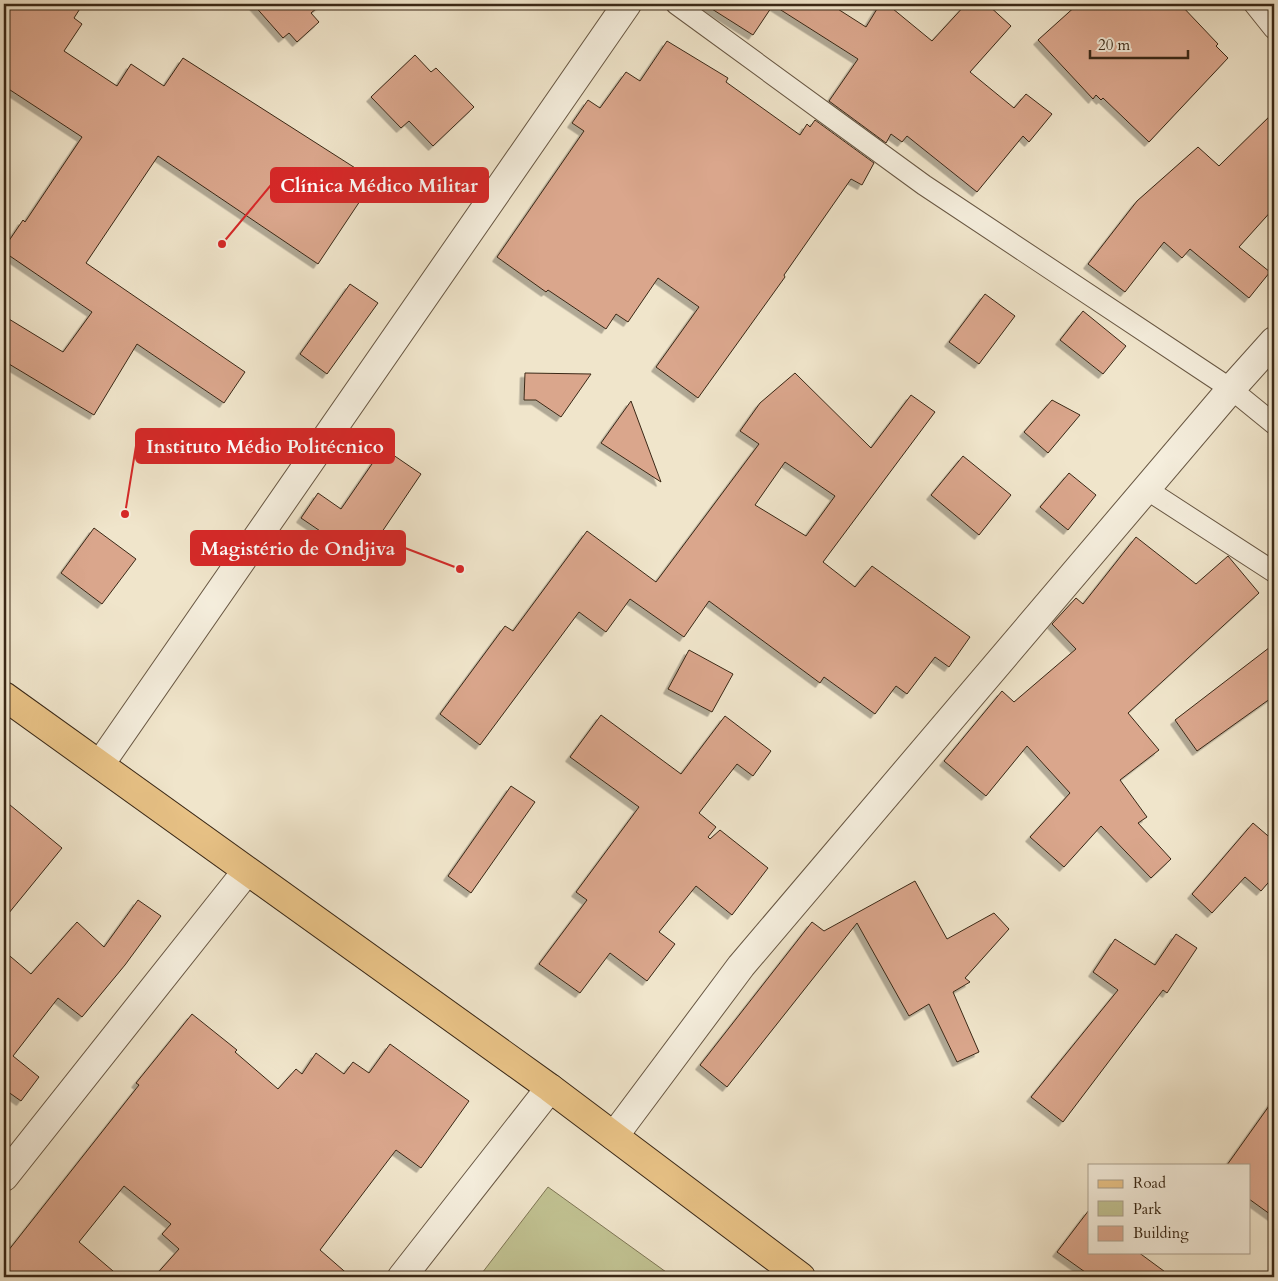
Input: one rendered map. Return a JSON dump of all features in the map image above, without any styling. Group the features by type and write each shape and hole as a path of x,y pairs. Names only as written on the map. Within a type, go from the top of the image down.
{"main road":[{"path":"4,696 101,763 246,872 550,1088 801,1277"}],"street":[{"path":"101,763 627,4"},
{"path":"614,1136 741,966 1231,389 1274,341"},
{"path":"4,1177 246,872"},
{"path":"402,1277 550,1088"}],"lane":[{"path":"676,4 924,184 1231,389 1274,424"},
{"path":"1254,4 1274,29"},
{"path":"1146,489 1274,572"}],"green space":[{"path":"548,1187 673,1277 479,1277"}],"building":[{"path":"4,4 83,4 74,18 82,24 64,51 117,86 131,64 164,86 183,58 374,180 318,264 158,156 86,263 245,372 224,403 137,344 94,415 4,361 4,316 63,352 92,312 4,252 4,248 23,220 25,222 82,137 4,86"},
{"path":"253,4 322,4 311,13 319,22 297,42 289,33 283,38"},
{"path":"704,4 830,4 866,27 880,4 887,4 932,41 966,4 987,4 1011,26 970,72 1014,108 1026,94 1052,114 1029,142 1023,136 977,192 907,136 902,142 891,134 886,143 829,101 858,59 773,5 753,35"},
{"path":"1078,4 1180,4 1218,44 1216,46 1228,58 1149,142 1103,98 1101,100 1096,95 1093,99 1038,40"},
{"path":"667,41 728,78 726,82 800,135 807,124 810,127 815,120 874,163 862,185 851,179 784,275 785,277 698,398 656,367 699,307 658,278 628,322 616,314 606,329 548,290 546,292 497,257 584,131 572,123 588,100 600,108 626,72 640,81"},
{"path":"415,55 431,72 436,68 474,107 433,146 409,121 401,128 371,97"},
{"path":"1274,112 1274,208 1239,247 1270,272 1249,298 1190,249 1182,258 1164,242 1125,292 1088,264 1137,201 1198,147 1219,166"},
{"path":"350,284 378,303 327,374 300,354"},
{"path":"985,294 1015,316 979,364 949,342"},
{"path":"1083,311 1126,346 1103,374 1060,340"},
{"path":"525,373 591,374 561,417 536,400 524,400"},
{"path":"795,373 871,448 911,395 935,412 823,562 855,587 872,566 970,637 949,667 935,657 907,694 896,686 875,714 824,677 820,683 709,601 684,637 630,599 606,632 579,612 480,745 440,714 505,626 513,631 587,531 656,582 759,444 740,431 760,403","holes":["785,462 835,496 806,536 755,505"]},
{"path":"1052,400 1080,415 1048,453 1024,432"},
{"path":"631,401 661,482 601,443"},
{"path":"383,448 421,474 363,560 301,518 318,493 341,509"},
{"path":"963,456 1011,495 979,535 931,495"},
{"path":"1069,473 1096,495 1068,530 1040,507"},
{"path":"94,528 136,559 102,604 61,573"},
{"path":"1136,537 1196,584 1228,556 1259,593 1128,713 1159,750 1120,780 1147,817 1138,823 1171,859 1151,878 1101,826 1064,867 1030,837 1070,793 1027,746 986,796 944,761 1002,691 1014,702 1076,649 1052,624 1076,598 1083,604"},
{"path":"1274,644 1274,696 1197,751 1175,720"},
{"path":"689,650 733,674 712,712 668,689"},
{"path":"601,715 681,774 725,716 771,751 753,776 737,764 699,813 716,827 708,837 710,839 720,830 768,868 732,915 696,886 659,932 675,944 647,981 610,953 580,993 539,964 587,900 576,892 639,807 570,757"},
{"path":"511,786 535,802 471,893 448,876"},
{"path":"4,800 62,848 4,919"},
{"path":"1253,823 1274,841 1274,876 1261,891 1245,877 1212,913 1192,894"},
{"path":"915,881 947,939 994,913 1009,929 965,978 970,982 953,992 979,1052 957,1062 929,1004 909,1016 857,923 727,1087 700,1065 812,922 824,931"},
{"path":"138,900 161,916 125,965 82,1017 58,998 13,1056 39,1077 21,1101 4,1089 4,951 31,974 77,922 104,947"},
{"path":"1176,934 1197,948 1167,993 1163,990 1063,1122 1031,1097 1118,990 1093,972 1115,939 1155,965"},
{"path":"192,1014 237,1050 235,1052 278,1089 296,1069 302,1074 316,1053 344,1074 353,1062 369,1073 390,1044 469,1101 421,1168 396,1150 320,1250 351,1277 154,1277 179,1249 162,1234 171,1224 124,1186 79,1242 120,1277 4,1277 4,1256 139,1085 136,1083"},
{"path":"1274,1099 1274,1217 1250,1200 1250,1164 1228,1164"},
{"path":"1088,1211 1088,1254 1141,1254 1172,1277 1092,1277 1057,1252"}],"place":[{"name":"Clínica Médico Militar","path":"222,244"},
{"name":"Instituto Médio Politécnico","path":"125,514"},
{"name":"Magistério de Ondjiva","path":"460,569"}]}
